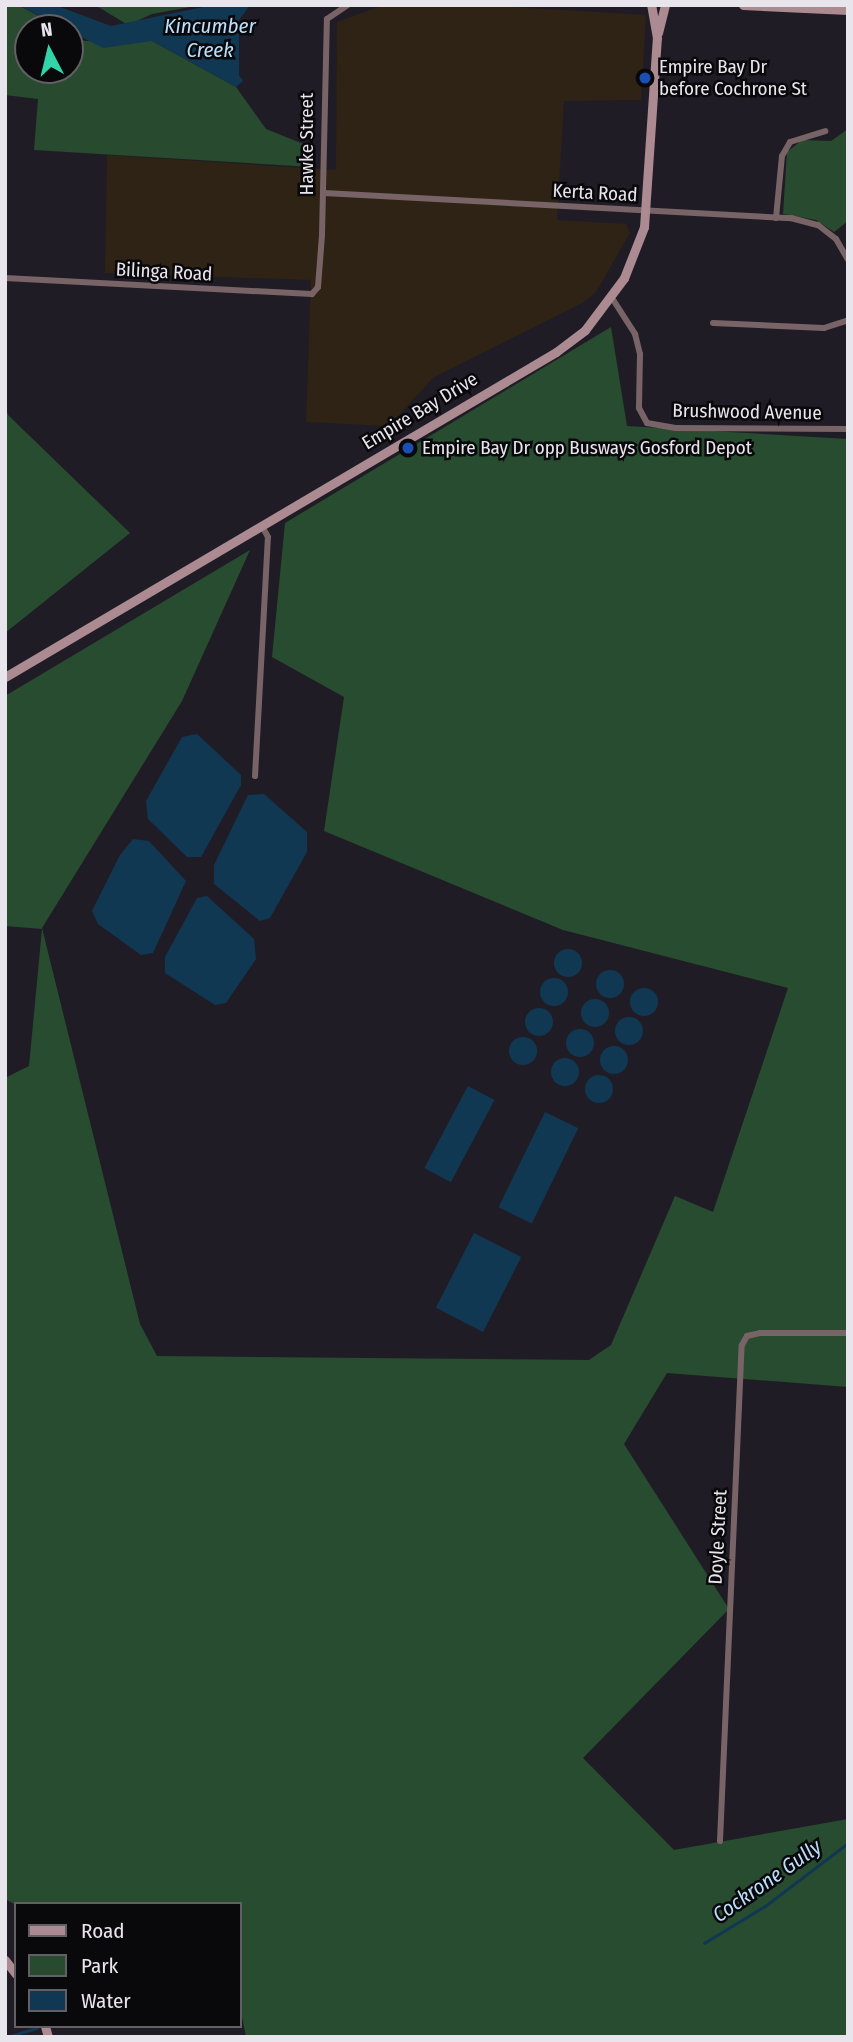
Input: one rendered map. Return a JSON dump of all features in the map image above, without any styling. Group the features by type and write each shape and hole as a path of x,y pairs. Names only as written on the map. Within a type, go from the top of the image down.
{"main road":[{"name":"Empire Bay Drive","path":"651,5 657,38"},
{"name":"Empire Bay Drive","path":"5,677 556,352 585,330 612,298 639,247 646,212 657,38 665,5"},
{"path":"743,5 848,10"}],"street":[{"name":"Hawke Street","path":"318,287 324,193 327,19 344,6"},
{"path":"776,218 782,156 790,142 825,131"},
{"name":"Kerta Road","path":"324,193 776,218 818,225 836,239 848,260"},
{"name":"Bilinga Road","path":"5,278 300,295 312,294 318,287"},
{"name":"Brushwood Avenue","path":"612,298 635,334 640,354 639,408 647,423 676,428 848,429"},
{"path":"713,323 824,327 848,320"},
{"path":"255,776 268,537 262,526"},
{"name":"Doyle Street","path":"720,1841 742,1345 747,1336 760,1333 848,1333"}],"shaded area":[{"path":"384,5 479,5 646,15 641,100 564,101 557,220 626,224 630,233 596,292 584,302 434,377 389,426 306,422 311,280 105,273 107,155 336,170 337,22"}],"green space":[{"path":"5,5 18,5 35,14 14,14 14,84 84,84 84,40 152,41 236,87 266,129 311,147 311,167 34,150 38,99 5,95"},
{"path":"95,5 201,5 152,14 128,25"},
{"path":"848,129 848,221 834,232 816,220 783,214 787,152 802,140 831,141"},
{"path":"611,327 627,426 848,439 848,1387 667,1373 624,1444 729,1609 583,1758 674,1850 848,1819 848,2037 246,2037 242,2016 242,1902 14,1904 5,1899 5,1078 29,1066 42,929 5,926 5,696 250,550 182,701 42,928 140,1324 157,1356 589,1360 611,1345 675,1196 713,1212 788,988 563,930 324,831 344,697 272,657 285,523"},
{"path":"5,406 8,415 130,533 5,633"}],"water":[{"name":"Kincumber Creek","path":"18,5 55,5 79,14 36,14"},
{"name":"Kincumber Creek","path":"213,5 250,5 239,20 239,75 243,81 236,87 152,41 103,48 84,38 84,16 111,26"},
{"path":"197,734 241,775 241,785 201,857 187,857 148,819 146,801 182,737"},
{"path":"264,794 307,832 307,852 270,918 260,921 214,884 214,865 248,795"},
{"path":"133,839 149,841 186,881 153,953 141,955 98,924 92,911 120,855"},
{"path":"207,896 254,939 256,959 226,1003 215,1005 165,973 165,957 197,898"},
{"path":"568,949 578,953 582,963 578,973 568,977 558,973 554,963 558,953"},
{"path":"610,970 620,974 624,984 620,994 610,998 600,994 596,984 600,974"},
{"path":"554,978 564,982 568,992 564,1002 554,1006 544,1002 540,992 544,982"},
{"path":"644,988 654,992 658,1002 654,1012 644,1016 634,1012 630,1002 634,992"},
{"path":"595,999 605,1003 609,1013 605,1023 595,1027 585,1023 581,1013 585,1003"},
{"path":"539,1008 549,1012 553,1022 549,1032 539,1036 529,1032 525,1022 529,1012"},
{"path":"629,1017 639,1021 643,1031 639,1041 629,1045 619,1041 615,1031 619,1021"},
{"path":"580,1029 590,1033 594,1043 590,1053 580,1057 570,1053 566,1043 570,1033"},
{"path":"523,1037 533,1041 537,1051 533,1061 523,1065 513,1061 509,1051 513,1041"},
{"path":"614,1046 624,1050 628,1060 624,1070 614,1074 604,1070 600,1060 604,1050"},
{"path":"565,1058 575,1062 579,1072 575,1082 565,1086 555,1082 551,1072 555,1062"},
{"path":"599,1075 609,1079 613,1089 609,1099 599,1103 589,1099 585,1089 589,1079"},
{"path":"468,1086 494,1100 451,1182 424,1168"},
{"path":"545,1112 578,1128 532,1223 499,1207"},
{"path":"474,1233 521,1257 483,1332 436,1308"}],"waterway":[{"name":"Cockrone Gully","path":"704,1943 765,1906 848,1843"},
{"path":"7,2037 37,2028"}],"place":[{"name":"Empire Bay Dr before Cochrone St","path":"645,78"},
{"name":"Empire Bay Dr opp Busways Gosford Depot","path":"408,448"}]}
